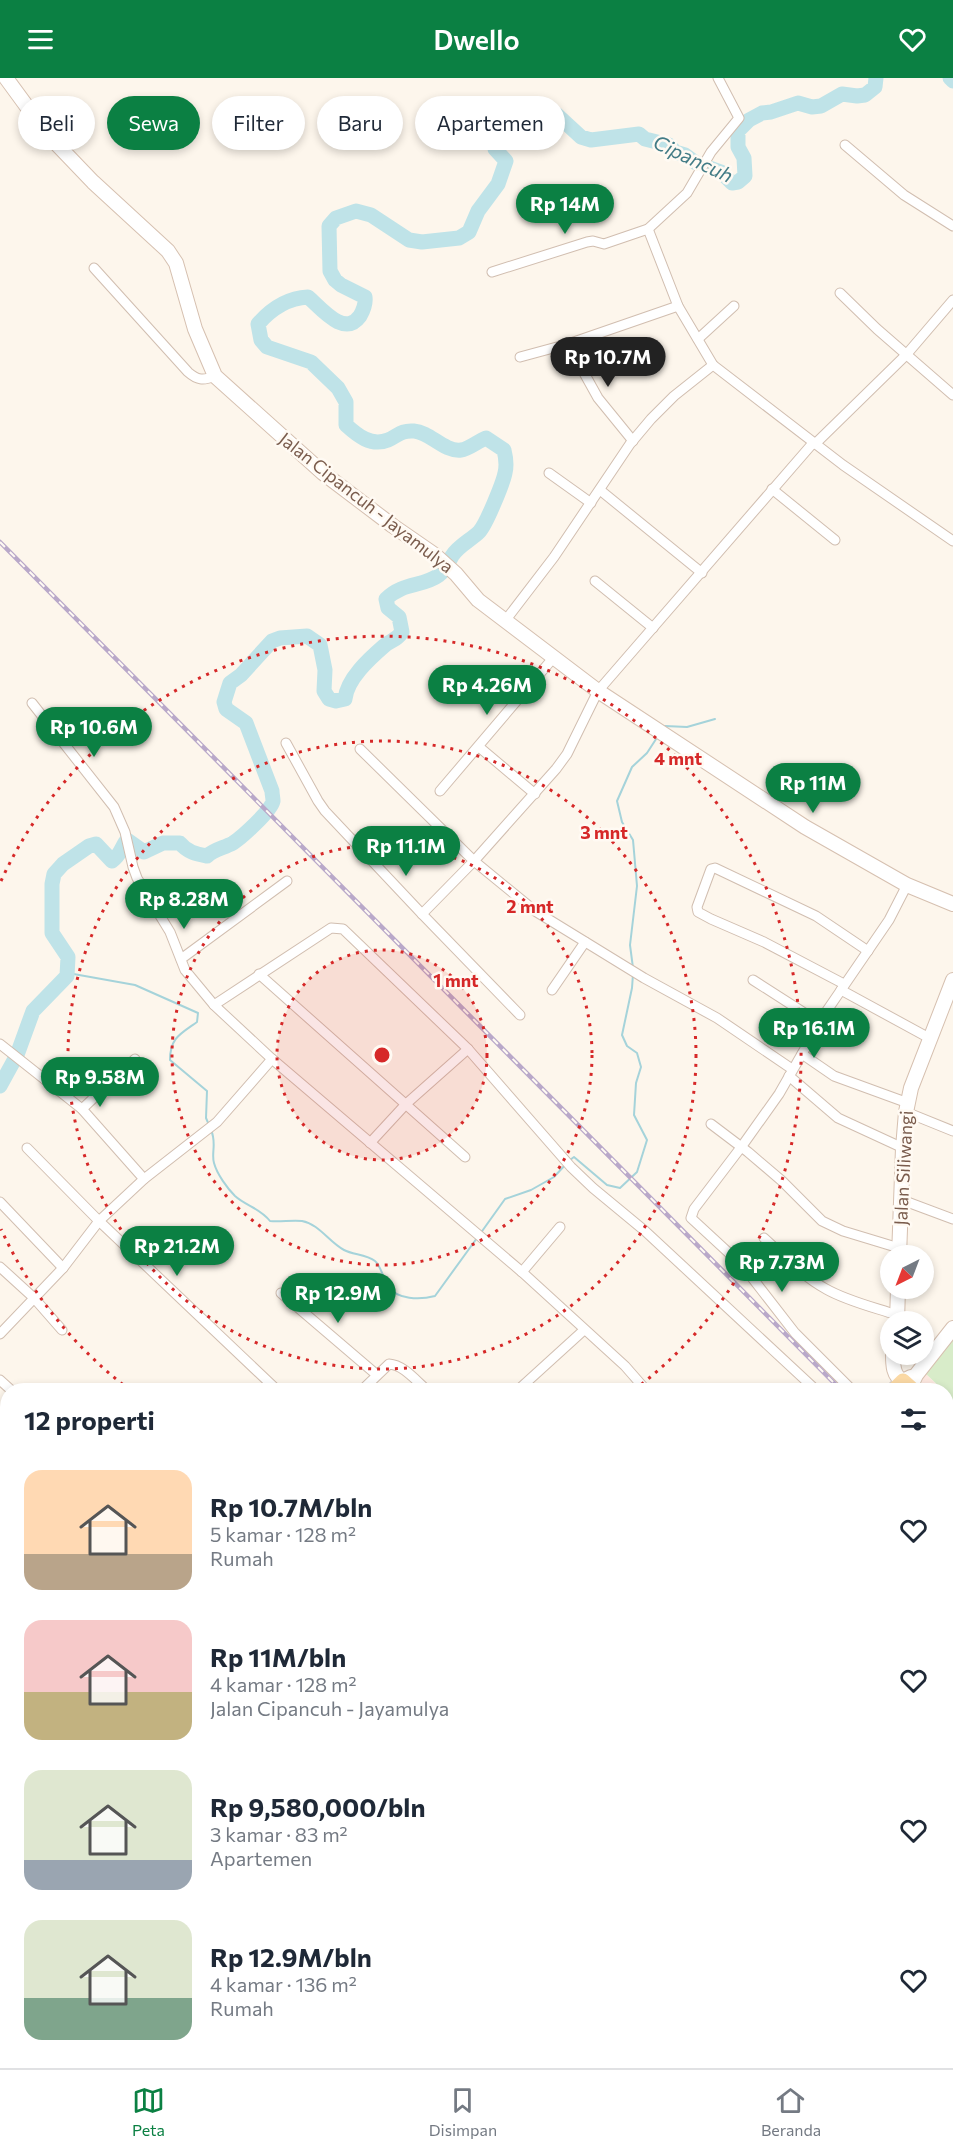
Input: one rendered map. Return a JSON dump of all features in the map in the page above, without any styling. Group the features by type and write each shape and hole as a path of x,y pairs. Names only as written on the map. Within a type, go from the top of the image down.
{"street":[{"name":"Jalan Cipancuh - Jayamulya","path":"6,78 47,134 93,183 160,242 172,256 195,329 214,376 323,473 435,555 456,574 472,595 598,691 805,827 907,885 953,904"},
{"path":"492,272 590,241 604,244 648,229 687,193 711,152 739,118 718,78"},
{"path":"845,144 904,195 953,226"},
{"path":"648,229 678,306 713,365 814,444 953,541"},
{"path":"94,268 195,377 203,380 214,376"},
{"path":"840,293 953,395"},
{"path":"422,914 535,794 567,754 598,691 772,489 814,444 906,355 953,300"},
{"path":"519,357 568,344 678,306"},
{"path":"698,339 734,306"},
{"path":"568,344 598,398 633,441"},
{"path":"505,621 554,557 633,441 674,396 713,365"},
{"path":"549,473 591,503"},
{"path":"772,489 836,540"},
{"path":"600,490 702,573"},
{"path":"595,581 653,628"},
{"path":"440,791 554,657"},
{"path":"32,703 114,807 125,832 137,878 170,932 185,970 214,1005 272,1059 522,1272 625,1366 640,1383"},
{"path":"286,743 321,806 520,1015"},
{"path":"478,747 535,794"},
{"path":"360,749 474,861 535,911 644,978 717,1018 791,1072 838,1118 903,1148"},
{"path":"868,951 816,916 715,868 711,869 697,907 698,912 764,942 931,1039"},
{"path":"181,959 287,881"},
{"path":"845,1383 795,1333 737,1260 691,1218 694,1209 742,1146 791,1072 843,987 889,920 907,885"},
{"path":"214,1005 331,928 343,929 468,1049 568,1164 808,1383"},
{"path":"552,990 585,942"},
{"path":"260,974 465,1157"},
{"path":"753,980 820,1023"},
{"name":"Jalan Siliwangi","path":"899,1245 903,1148 911,1088 931,1039 949,1006 953,980"},
{"path":"0,1044 82,1109 144,1179"},
{"path":"370,1143 406,1104 468,1049"},
{"path":"802,1054 834,1076 953,1131"},
{"path":"82,1109 135,1059"},
{"path":"0,1334 63,1268 99,1221 144,1179 217,1122 272,1059"},
{"path":"711,1124 742,1146 782,1181 822,1221 880,1245"},
{"path":"27,1148 99,1221 270,1383"},
{"path":"902,1200 953,1219"},
{"path":"0,1202 63,1268"},
{"path":"522,1272 560,1227"},
{"path":"764,1238 807,1277 823,1288 880,1311"},
{"path":"0,1267 34,1298 62,1330"},
{"path":"281,1293 377,1375"},
{"path":"909,1383 953,1328"},
{"path":"526,1383 584,1330"},
{"path":"369,1383 389,1364 395,1364 403,1369 419,1383"},
{"path":"894,1365 897,1378 903,1383"}],"shaded area":[{"path":"925,1373 935,1383 922,1383 918,1379"}],"green space":[{"path":"953,1337 953,1383 936,1383 925,1373 931,1365 934,1365 934,1361"}],"waterway":[{"name":"Cipancuh","path":"0,1086 17,1055 33,1011 67,976 68,957 52,933 54,874 63,864 89,846 96,844 112,861 127,840 144,852 163,843 180,843 192,852 207,856 233,843 256,824 271,805 272,791 246,723 226,709 224,702 230,683 241,675 272,641 280,638 307,636 320,645 325,670 324,691 329,699 336,701 345,699 354,677 378,651 402,632 399,617 388,608 386,599 399,590 433,579 441,573 455,552 482,528 498,494 506,470 505,453 486,438 461,450 449,448 414,431 402,432 382,442 365,439 346,425 346,402 338,388 311,362 267,347 261,340 258,324 274,309 301,298 308,297 326,314 340,323 354,322 360,316 365,297 341,285 330,271 329,226 336,218 356,211 371,215 409,240 422,242 459,238 469,232 478,211 498,184 506,161 495,149 495,142 499,134 528,112 537,109 556,114 581,137 591,140 639,134 645,139 669,145 675,152 685,155 696,163 721,172 732,183 738,182 745,176 744,158 738,147 738,131 749,120 762,113 798,103 812,107 821,106 842,94 865,95 875,87 876,78"},
{"name":"Cipancuh","path":"950,78 953,81"},
{"path":"663,729 665,726 687,727 715,719"},
{"path":"633,968 630,945 637,886 633,840 622,822 617,801 632,767 647,753 658,736"},
{"path":"68,973 135,985 198,1013 197,1022 174,1041 170,1060 207,1091 206,1118 209,1125"},
{"path":"570,1160 574,1157 607,1185 620,1188 637,1172 647,1140 634,1115 636,1083 641,1067 637,1053 627,1046 622,1035 633,974"},
{"path":"211,1130 214,1139 215,1167 235,1196 262,1213 270,1221 308,1223 319,1229 344,1250 375,1261 388,1286 397,1294 416,1298 435,1296 477,1238"},
{"path":"480,1234 505,1199 531,1190 554,1177 566,1164"}],"railway":[{"path":"0,542 834,1383"}]}
